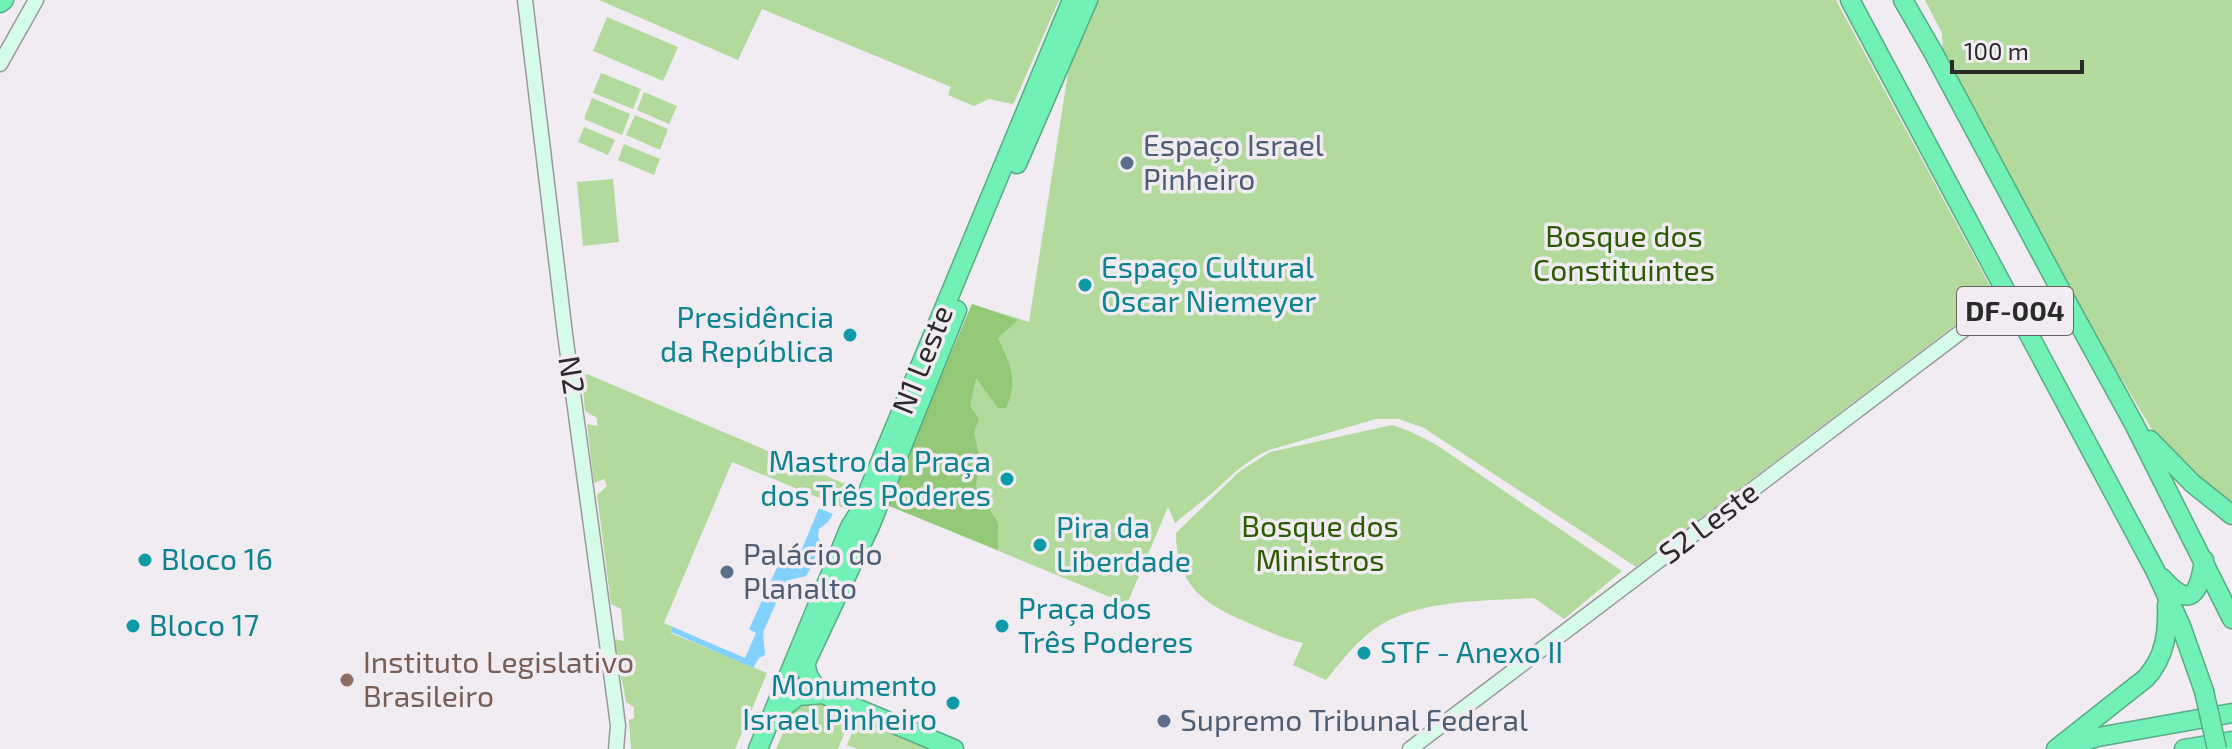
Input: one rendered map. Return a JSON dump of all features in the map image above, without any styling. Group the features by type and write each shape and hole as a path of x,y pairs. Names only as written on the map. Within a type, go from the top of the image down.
{"highway":[{"name":"N1 Leste","path":"758,749 1072,0"},
{"name":"N1 Leste","path":"823,694 810,682 806,662 870,526 996,214 1088,0"},
{"name":"DF-004","path":"1850,0 2155,570 2193,658 2217,749"},
{"name":"DF-004","path":"1903,0 2134,424 2232,619"},
{"path":"1917,0 1935,38 1933,52"},
{"path":"2134,424 2192,483 2232,515"},
{"path":"2155,570 2175,592 2187,595 2199,588 2204,560"},
{"path":"2056,749 2156,667 2164,648 2167,596"},
{"path":"771,718 798,696 823,694 954,749"},
{"path":"2056,749 2098,737 2232,713"},
{"path":"2184,749 2232,741"}],"main road":[{"path":"0,64 36,0"},
{"name":"N2","path":"525,0 565,334 618,726 616,749"},
{"name":"S2 Leste","path":"1410,749 2007,297"}],"green space":[{"path":"599,0 1059,0 1014,103 989,99 974,106 948,95 951,87 762,9 738,60"},
{"name":"Bosque dos Constituintes","path":"1095,0 1836,0 1995,295 1636,567 1424,428 1399,419 1376,419 1260,454 1175,523 1168,507 1127,604 887,505 972,304 1029,322 1071,54"},
{"path":"1925,0 2232,0 2232,505 2197,480 2157,438 2084,316 1943,56 1942,33"},
{"path":"607,17 678,47 663,81 593,51"},
{"path":"601,73 641,89 633,109 593,93"},
{"path":"644,92 677,106 669,124 637,110"},
{"path":"592,98 630,114 622,135 584,119"},
{"path":"635,115 668,129 660,150 626,135"},
{"path":"584,127 615,140 608,155 578,142"},
{"path":"624,144 660,159 654,175 618,160"},
{"path":"613,179 619,242 583,246 577,182"},
{"path":"972,304 1018,320 998,338 1012,380 1006,408 998,408 976,378 970,406 979,419 974,432 979,455 976,487 998,523 998,550 887,505"},
{"path":"587,374 855,488 846,509 732,462 664,623 673,627 671,633 767,673 735,749 631,749 629,720 634,718 634,707 626,702 615,647 614,639 624,641 621,609 611,604 597,495 607,486 604,479 594,483 587,424 597,426 597,418 585,411 582,377"},
{"name":"Bosque dos Ministros","path":"1392,425 1435,444 1622,571 1564,619 1534,598 1472,601 1408,612 1366,635 1326,680 1293,665 1303,643 1219,609 1187,580 1177,551 1176,533 1240,471 1270,452"},
{"path":"812,699 847,713 850,719 838,749 776,749 796,702"},
{"path":"859,719 931,749 857,749 847,745"}],"water":[{"path":"819,508 833,514 819,529 820,541 806,576 786,581 764,630 765,655 753,668 671,632 673,627 745,658 756,633 749,629 779,563 794,568"}],"place":[{"name":"Espaço Israel Pinheiro","path":"1127,163"},
{"name":"Espaço Cultural Oscar Niemeyer","path":"1085,285"},
{"name":"Presidência da República","path":"850,335"},
{"name":"Mastro da Praça dos Três Poderes","path":"1007,479"},
{"name":"Pira da Liberdade","path":"1040,545"},
{"name":"Bloco 16","path":"145,560"},
{"name":"Palácio do Planalto","path":"727,572"},
{"name":"Bloco 17","path":"133,626"},
{"name":"Praça dos Três Poderes","path":"1002,626"},
{"name":"STF - Anexo II","path":"1364,653"},
{"name":"Instituto Legislativo Brasileiro","path":"347,680"},
{"name":"Monumento Israel Pinheiro","path":"953,703"},
{"name":"Supremo Tribunal Federal","path":"1164,721"}]}
